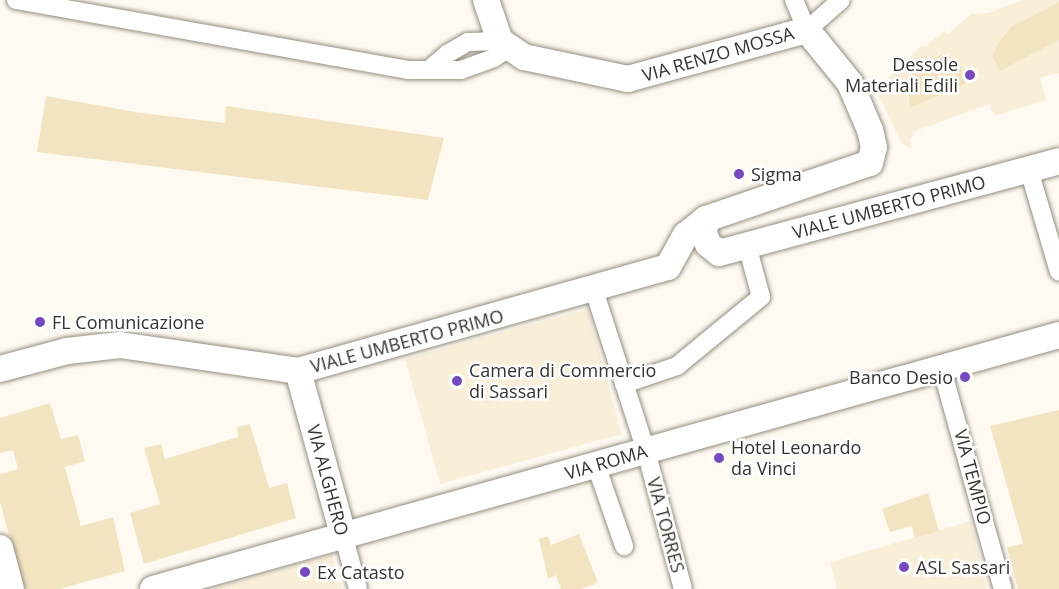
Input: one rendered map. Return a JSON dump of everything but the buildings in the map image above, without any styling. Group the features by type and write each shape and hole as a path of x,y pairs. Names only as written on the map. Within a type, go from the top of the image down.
{"main road":[{"path":"489,4 505,44"},
{"name":"VIA RENZO MOSSA","path":"505,44 524,57 628,79 807,30"},
{"path":"706,219 870,163 874,147 870,130 850,83 807,30"},
{"name":"VIALE UMBERTO PRIMO","path":"706,219 704,233 708,244 719,253 1059,161"},
{"name":"VIALE UMBERTO PRIMO","path":"0,369 67,351 120,345 298,371 594,290 668,267 686,235 706,219"},
{"name":"VIA ROMA","path":"153,589 941,366 1059,335"},
{"name":"VIA ALGHERO","path":"298,371 343,534"},
{"path":"0,548 11,589"}],"street":[{"path":"16,0 408,70 431,68 461,70 494,58 505,44"},
{"path":"794,0 807,30 841,0"},
{"path":"1029,170 1059,272"},
{"path":"624,384 677,366 761,297 747,244"},
{"name":"VIA TORRES","path":"594,290 646,451 683,589"},
{"name":"VIA TEMPIO","path":"941,366 1003,589"},
{"path":"597,465 624,546"},
{"name":"VIA ALGHERO","path":"343,534 358,589"}],"shaded area":[{"name":"Dessole Materiali Edili","path":"1022,0 1059,0 1059,73 1040,78 1047,100 994,116 990,104 915,131 910,140 912,148 902,144 876,90 922,45 925,47 944,31 948,34 971,14 988,13"},
{"path":"1059,2 1059,40 1000,71 992,56 999,42 1011,27"},
{"path":"942,54 956,58 965,74 965,84 910,108 907,79 925,63"},
{"path":"46,96 141,113 225,123 226,106 444,138 428,200 37,152"},
{"name":"Camera di Commercio di Sassari","path":"588,309 622,434 440,484 405,359"},
{"path":"50,403 61,439 78,435 85,461 65,467 81,526 113,517 125,571 59,589 24,589 0,502 0,474 18,469 13,450 0,453 0,418"},
{"path":"1059,410 1059,589 1018,589 1007,548 1023,543 990,426"},
{"path":"250,424 269,488 287,483 296,518 144,564 130,513 160,504 144,448 161,444 165,459 238,437 237,427"},
{"path":"928,493 939,531 915,538 912,526 890,532 882,509"},
{"path":"971,521 987,589 837,589 830,562"},
{"path":"579,534 598,583 581,589 561,589 556,575 548,579 539,539 548,536 551,545"},
{"name":"Ex Catasto","path":"332,555 342,589 212,589"}],"place":[{"name":"Dessole Materiali Edili","path":"970,75"},
{"name":"Sigma","path":"739,174"},
{"name":"FL Comunicazione","path":"40,322"},
{"name":"Banco Desio","path":"965,377"},
{"name":"Camera di Commercio di Sassari","path":"457,381"},
{"name":"Hotel Leonardo da Vinci","path":"719,458"},
{"name":"ASL Sassari","path":"904,567"},
{"name":"Ex Catasto","path":"305,572"}]}
